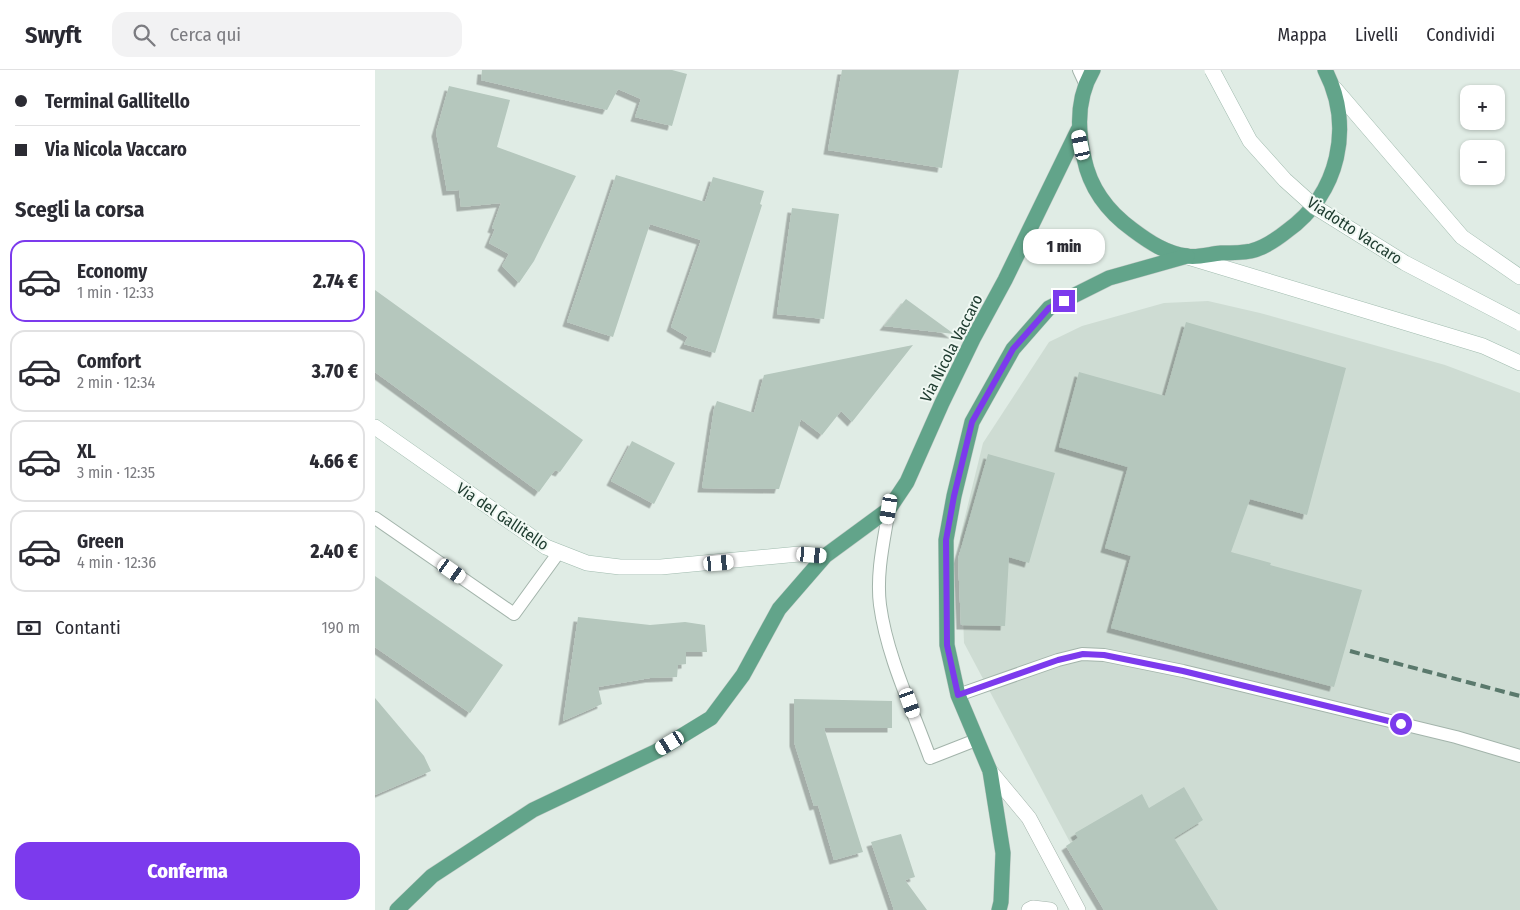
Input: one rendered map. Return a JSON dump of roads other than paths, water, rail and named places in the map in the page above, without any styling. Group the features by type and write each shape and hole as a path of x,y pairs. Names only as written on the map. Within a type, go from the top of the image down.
{"main road":[{"name":"Viadotto Vaccaro","path":"1212,70 1250,141 1285,180 1315,207 1405,263 1520,323"},
{"path":"1325,70 1335,89 1462,236 1520,277"},
{"path":"1085,74 1078,130 1088,177 1114,217 1153,245 1483,346 1520,363"},
{"path":"999,910 1003,853 989,771 958,695 947,645 946,540 954,496 972,422 1013,349 1049,308 1109,278 1187,256 1252,251 1275,240 1312,210 1326,187 1335,164 1340,114 1335,89"},
{"name":"Via Nicola Vaccaro","path":"397,910 432,876 533,810 657,751 711,718 743,675 779,609 825,556 889,509 907,482 942,402 1005,280 1078,130"},
{"name":"Via del Gallitello","path":"375,427 546,547 587,563 620,568 661,568 799,554 825,556"},
{"path":"989,771 1029,818 1078,910"},
{"path":"1029,910 1033,908 1050,910"}],"lane":[{"path":"889,509 881,558 880,604 890,648 930,758 975,740"},
{"path":"375,518 514,614 559,552"},
{"path":"958,695 1058,660 1083,654 1104,655 1192,673 1456,737 1520,756"}],"railway":[{"path":"1350,651 1520,696"}]}
